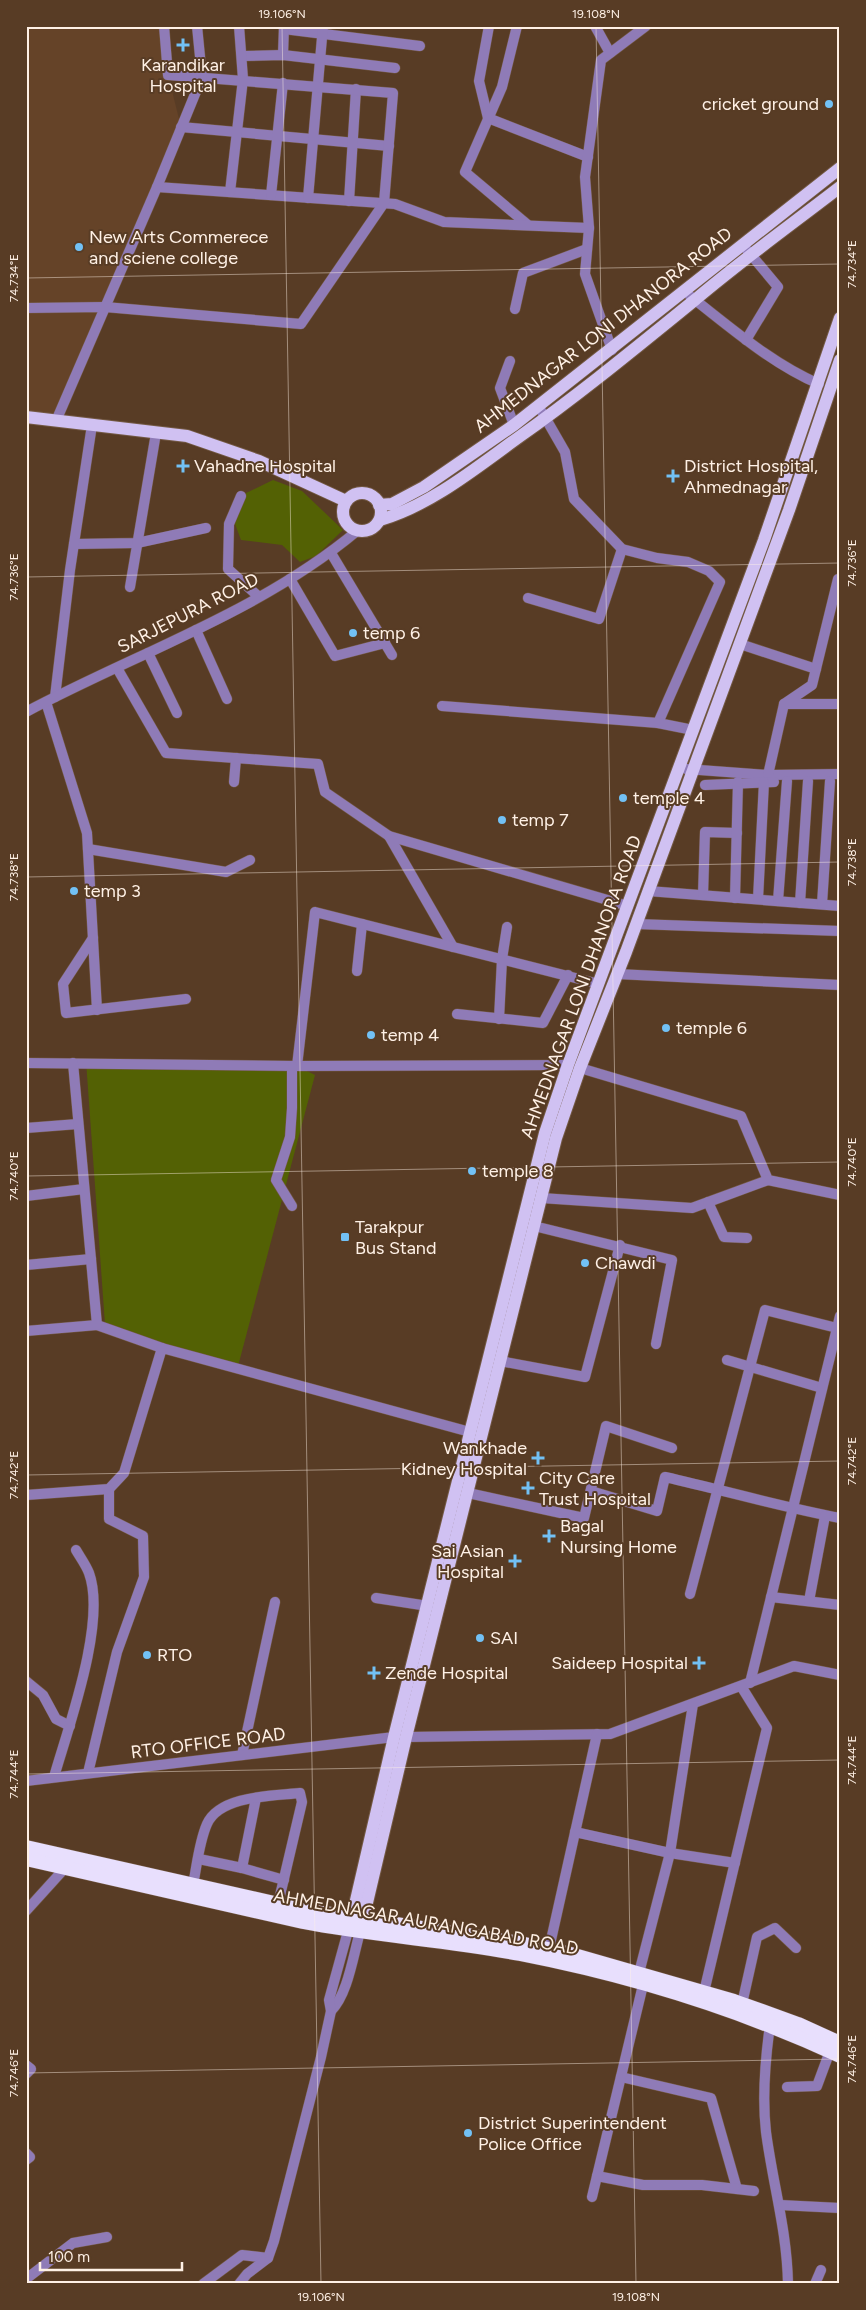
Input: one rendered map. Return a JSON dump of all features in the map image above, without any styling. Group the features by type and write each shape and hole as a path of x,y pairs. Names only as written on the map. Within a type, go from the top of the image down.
{"highway":[{"path":"26,1847 278,1904 356,1925 520,1943 549,1949 641,1979 704,1992 742,2004 798,2024 837,2050"},
{"name":"AHMEDNAGAR AURANGABAD ROAD","path":"26,1859 356,1925 518,1953 641,1979 837,2050"}],"main road":[{"name":"AHMEDNAGAR LONI DHANORA ROAD","path":"380,505 392,504 424,487 514,425 612,350 683,290 840,168"},
{"name":"AHMEDNAGAR LONI DHANORA ROAD","path":"380,520 400,514 434,495 546,418 650,338 750,255 840,188"},
{"name":"AHMEDNAGAR LONI DHANORA ROAD","path":"400,1737 468,1493 574,1067 599,984 693,730 830,388 840,318"},
{"name":"AHMEDNAGAR LONI DHANORA ROAD","path":"356,1925 400,1737 428,1606 545,1133 617,974 740,644 840,360"},
{"path":"26,417 186,436 259,461 346,501"},
{"path":"359,493 367,493 374,497 380,505 380,520 374,527 366,531 357,531 349,526 344,519 343,510 346,501 359,493"}],"street":[{"path":"26,308 105,307 301,324 384,203 393,92 243,79 168,75 164,26"},
{"path":"56,421 158,187 202,77 197,26"},
{"path":"230,192 243,79 239,26"},
{"path":"488,118 479,80 489,26"},
{"path":"517,26 502,87 465,172 528,225"},
{"path":"595,26 610,53"},
{"path":"612,350 585,274 589,228 585,177 601,60 646,26"},
{"path":"283,55 284,28 323,30 420,46"},
{"path":"308,198 323,30"},
{"path":"242,56 283,55 395,68"},
{"path":"270,195 283,83"},
{"path":"349,201 356,89"},
{"path":"488,118 588,157"},
{"path":"181,127 389,146"},
{"path":"158,187 395,204 444,222 589,228"},
{"path":"742,244 778,287 746,340"},
{"path":"515,309 522,273 587,249"},
{"path":"683,290 746,340 803,378 830,388"},
{"path":"510,361 500,388 514,425"},
{"path":"538,406 565,452 574,499 622,549 657,558 688,562 709,571 720,582 658,723"},
{"path":"92,425 51,699 87,833 97,1010"},
{"path":"130,587 156,433"},
{"path":"241,496 229,524 228,569 258,596"},
{"path":"74,544 137,543 206,528"},
{"name":"SARJEPURA ROAD","path":"26,712 196,630 290,579 331,553 357,531"},
{"path":"528,598 599,619 622,549"},
{"path":"331,553 392,654"},
{"path":"290,579 335,656 385,643"},
{"path":"758,899 766,778 784,704 812,685 838,579 840,580"},
{"path":"196,630 227,699"},
{"path":"740,644 816,669"},
{"path":"148,652 177,713"},
{"path":"117,668 166,753 318,764 325,792 389,836 628,906"},
{"path":"784,704 840,704"},
{"path":"442,706 658,723 693,730"},
{"path":"234,782 236,758"},
{"path":"679,768 787,781 835,781 822,904"},
{"path":"705,785 766,778 840,774"},
{"path":"778,901 787,781"},
{"path":"800,903 808,781"},
{"path":"735,898 738,782"},
{"path":"702,895 705,832 737,833"},
{"path":"389,836 453,947"},
{"path":"88,849 226,872 250,860"},
{"path":"648,891 840,906"},
{"path":"292,1206 276,1180 290,1138 294,1066 314,912 599,984"},
{"path":"357,971 362,924"},
{"path":"636,924 840,931"},
{"path":"499,1018 502,959 507,928"},
{"path":"93,938 63,984 66,1013 186,999"},
{"path":"617,974 840,985"},
{"path":"457,1014 543,1023 568,975"},
{"path":"26,1063 574,1067 741,1116 768,1180"},
{"path":"73,1063 97,1325"},
{"path":"26,1128 78,1124"},
{"path":"541,1198 692,1208 768,1180 840,1195"},
{"path":"26,1196 84,1189"},
{"path":"708,1202 724,1237 747,1238"},
{"path":"534,1226 620,1245 672,1260 656,1344"},
{"path":"500,1361 585,1377 620,1245"},
{"path":"26,1265 91,1259"},
{"path":"690,1594 766,1310 837,1328"},
{"path":"704,1992 767,1728 746,1684 771,1597 840,1316"},
{"path":"26,1331 97,1325 162,1348 470,1432"},
{"path":"26,1495 109,1489 124,1473 162,1348"},
{"path":"726,1360 822,1388"},
{"path":"468,1493 584,1518 606,1426 672,1448"},
{"path":"591,1491 657,1511 665,1478 718,1489 792,1509 840,1518"},
{"path":"88,1774 117,1652 144,1577 143,1536 109,1519 109,1489"},
{"path":"809,1601 825,1516"},
{"path":"54,1777 70,1726 87,1657 92,1625 90,1574 76,1550"},
{"path":"771,1597 840,1605"},
{"path":"376,1598 428,1606"},
{"path":"242,1755 275,1602"},
{"name":"RTO OFFICE ROAD","path":"26,1781 400,1737 610,1734 794,1666 840,1675"},
{"path":"26,1681 43,1695 56,1719 70,1726"},
{"path":"592,2197 621,2077 670,1854 693,1704"},
{"path":"549,1949 597,1734"},
{"path":"193,1885 208,1822 215,1813 242,1799 300,1793 302,1802 278,1904"},
{"path":"242,1868 256,1798"},
{"path":"575,1832 670,1854 735,1862"},
{"path":"199,1859 242,1868 284,1880"},
{"path":"26,1911 65,1868"},
{"path":"239,2284 247,2274 268,2258 294,2163 331,2011 339,2003 343,1991 356,1925"},
{"path":"742,2004 757,1937 775,1928 796,1948"},
{"path":"770,2025 765,2057 764,2102 766,2132 787,2251 788,2284"},
{"path":"787,2086 817,2086 837,2050"},
{"path":"26,2065 31,2069 26,2074"},
{"path":"621,2077 711,2098 737,2189"},
{"path":"26,2153 30,2157 26,2160"},
{"path":"597,2176 643,2185 702,2185 754,2191"},
{"path":"780,2205 840,2208"},
{"path":"26,2279 74,2243 107,2237"},
{"path":"203,2284 242,2255 268,2258"},
{"path":"816,2284 821,2270"}],"shaded area":[{"name":"New Arts Commerece and sciene college","path":"26,26 165,26 168,75 181,127 56,421 26,416"}],"green space":[{"path":"273,480 302,491 343,530 316,556 300,562 282,545 241,540 235,524 246,493"},
{"path":"86,1061 297,1066 315,1075 237,1370 105,1324"}],"place":[{"name":"Karandikar Hospital","path":"183,45"},
{"name":"cricket ground","path":"829,104"},
{"name":"New Arts Commerece and sciene college","path":"79,247"},
{"name":"Vahadne Hospital","path":"183,466"},
{"name":"District Hospital, Ahmednagar","path":"673,476"},
{"name":"temp 6","path":"353,633"},
{"name":"temple 4","path":"623,798"},
{"name":"temp 7","path":"502,820"},
{"name":"temp 3","path":"74,891"},
{"name":"temple 6","path":"666,1028"},
{"name":"temp 4","path":"371,1035"},
{"name":"temple 8","path":"472,1171"},
{"name":"Tarakpur Bus Stand","path":"345,1237"},
{"name":"Chawdi","path":"585,1263"},
{"name":"Wankhade Kidney Hospital","path":"538,1458"},
{"name":"City Care Trust Hospital","path":"528,1488"},
{"name":"Bagal Nursing Home","path":"549,1536"},
{"name":"Sai Asian Hospital","path":"515,1561"},
{"name":"SAI","path":"480,1638"},
{"name":"RTO","path":"147,1655"},
{"name":"Saideep Hospital","path":"699,1663"},
{"name":"Zende Hospital","path":"374,1673"},
{"name":"District Superintendent Police Office","path":"468,2133"}]}
